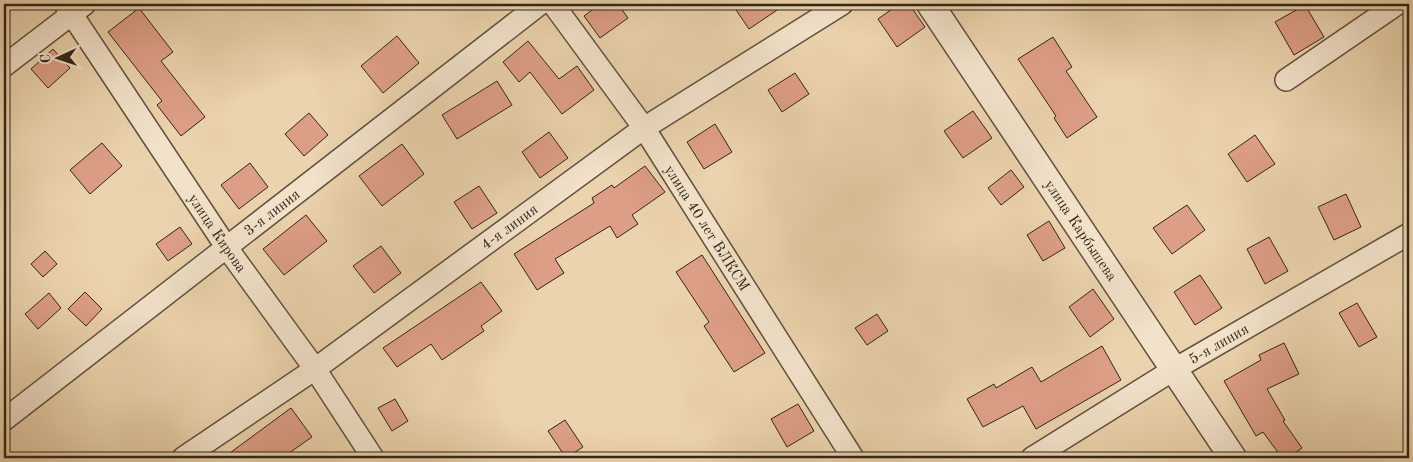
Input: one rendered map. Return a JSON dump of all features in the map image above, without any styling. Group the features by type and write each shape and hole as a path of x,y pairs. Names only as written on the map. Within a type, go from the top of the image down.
{"street":[{"name":"3-я линия","path":"4,420 540,4"},
{"name":"улица 40 лет ВЛКСМ","path":"553,4 644,128 853,458"},
{"name":"4-я линия","path":"183,458 315,369 644,128 842,4"},
{"name":"улица Карбышева","path":"930,4 1233,458"},
{"path":"1286,80 1396,4"},
{"name":"улица Кирова","path":"74,7 227,248 315,369 374,458"},
{"path":"4,66 74,7"},
{"name":"5-я линия","path":"1032,458 1173,370 1409,234"}],"building":[{"path":"600,4 618,4 628,18 600,38 584,16"},
{"path":"732,4 786,4 749,29"},
{"path":"899,4 909,4 925,27 897,47 878,19"},
{"path":"1305,5 1324,37 1294,55 1275,22"},
{"path":"139,8 173,52 161,61 205,117 181,136 157,105 162,101 108,32"},
{"path":"397,36 419,63 383,93 361,66"},
{"path":"1053,37 1072,67 1066,71 1097,117 1067,138 1054,118 1056,116 1018,59"},
{"path":"528,41 559,79 577,66 594,90 562,114 530,72 519,82 503,62"},
{"path":"53,49 70,68 48,88 31,69"},
{"path":"795,73 809,94 782,112 768,90"},
{"path":"497,81 512,105 457,139 442,115"},
{"path":"973,111 992,138 963,158 944,131"},
{"path":"309,113 328,135 304,156 285,134"},
{"path":"715,124 732,152 704,169 687,142"},
{"path":"549,132 568,158 540,178 522,152"},
{"path":"1255,135 1275,164 1247,182 1228,154"},
{"path":"102,143 122,166 90,194 70,170"},
{"path":"402,144 424,174 382,206 359,176"},
{"path":"250,163 268,187 239,209 221,185"},
{"path":"645,166 665,192 632,215 638,224 617,238 610,226 555,259 564,273 537,290 514,254 594,203 592,198 612,185 614,188"},
{"path":"1011,170 1024,187 1001,205 988,188"},
{"path":"479,186 497,213 472,229 454,202"},
{"path":"1346,194 1361,227 1334,240 1318,207"},
{"path":"1187,205 1205,230 1172,254 1153,228"},
{"path":"306,215 327,241 284,275 263,249"},
{"path":"1049,221 1065,248 1043,261 1027,235"},
{"path":"180,227 192,244 168,261 156,244"},
{"path":"1269,237 1288,271 1265,284 1247,249"},
{"path":"381,246 401,273 374,293 353,266"},
{"path":"45,251 57,264 43,277 31,264"},
{"path":"702,255 765,353 734,372 704,326 709,322 676,272"},
{"path":"1200,275 1222,308 1195,325 1174,292"},
{"path":"481,282 502,311 481,326 484,331 442,360 431,344 397,367 383,348"},
{"path":"1093,289 1114,319 1090,337 1069,307"},
{"path":"85,292 102,309 86,326 68,309"},
{"path":"49,293 61,308 38,329 25,314"},
{"path":"1357,303 1377,337 1359,347 1339,313"},
{"path":"877,314 888,331 867,345 855,328"},
{"path":"1284,343 1299,374 1267,389 1285,420 1283,421 1302,448 1288,458 1282,458 1263,432 1256,436 1224,381 1261,360 1259,355"},
{"path":"1102,346 1121,380 1036,429 1023,406 983,427 967,399 994,384 996,388 1032,367 1041,382"},
{"path":"395,399 408,421 392,431 378,408"},
{"path":"798,404 814,431 787,447 771,419"},
{"path":"291,408 312,437 282,458 223,458"},
{"path":"565,420 583,447 566,458 548,431"}]}
